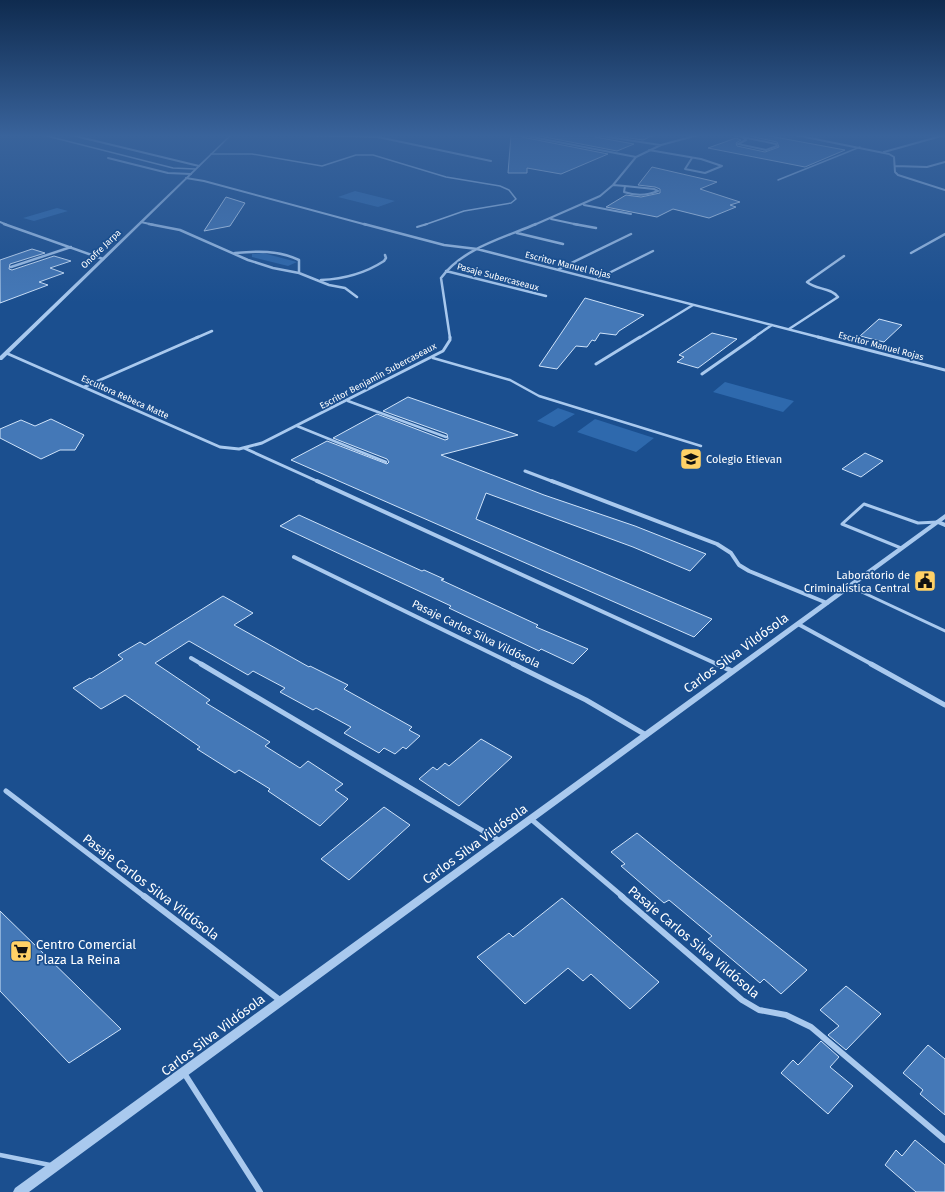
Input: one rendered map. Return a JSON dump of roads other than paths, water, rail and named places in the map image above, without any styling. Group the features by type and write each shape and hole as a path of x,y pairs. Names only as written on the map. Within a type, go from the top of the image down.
{"street":[{"name":"Onofre Jarpa","path":"0,359 173,191"},
{"name":"Escritor Manuel Rojas","path":"240,191 444,245 477,249 945,370"},
{"path":"446,271 463,255 552,219 600,196 607,191"},
{"path":"624,191 624,192 638,195 647,195 657,191"},
{"path":"584,204 631,214"},
{"path":"552,219 596,228"},
{"path":"0,222 103,259"},
{"path":"141,222 180,230 211,245 234,253 248,260 273,268 299,273 320,280 329,285 345,288 357,297"},
{"path":"517,233 563,244"},
{"path":"558,270 630,234"},
{"path":"911,253 945,234"},
{"path":"11,267 71,247"},
{"path":"234,253 267,251 294,257 299,260 299,273"},
{"path":"597,280 653,251"},
{"path":"320,280 346,279 373,268 384,261 385,255"},
{"path":"789,329 838,297 830,291 813,286 807,282 844,256"},
{"name":"Pasaje Subercaseaux","path":"446,271 462,273 546,296"},
{"name":"Escritor Benjamín Subercaseaux","path":"241,449 262,444 433,358 447,347 450,340 440,281 446,271"},
{"path":"345,288 346,279"},
{"path":"596,364 694,304"},
{"path":"702,374 772,325"},
{"path":"84,387 212,331"},
{"name":"Escultora Rebeca Matte","path":"6,353 220,447 241,449"},
{"path":"241,449 732,672"},
{"path":"525,471 717,544 731,553 739,565 749,571 799,590 827,603"},
{"name":"Carlos Silva Vildósola","path":"20,1192 901,548 943,521"},
{"name":"Pasaje Carlos Silva Vildósola","path":"294,557 586,700 646,735"},
{"path":"798,624 945,706"},
{"path":"191,658 500,841"},
{"name":"Pasaje Carlos Silva Vildósola","path":"6,791 281,1001"},
{"name":"Pasaje Carlos Silva Vildósola","path":"531,819 742,1000 759,1010 786,1015 811,1027 945,1140"},
{"path":"184,1073 260,1192"}],"lane":[{"path":"417,227 464,211 511,203 516,199 509,191"},
{"path":"433,358 510,380 520,385 528,392 539,396 701,446"},
{"path":"348,401 446,437"},
{"path":"298,426 386,462"},
{"path":"901,548 842,524 864,504 918,523 943,521"},
{"path":"849,586 945,631"},
{"path":"0,1155 56,1166"}],"place":[{"name":"Colegio Etievan","path":"691,459"},
{"name":"Laboratorio de Criminalística Central","path":"925,581"},
{"name":"Centro Comercial Plaza La Reina","path":"21,951"}]}
